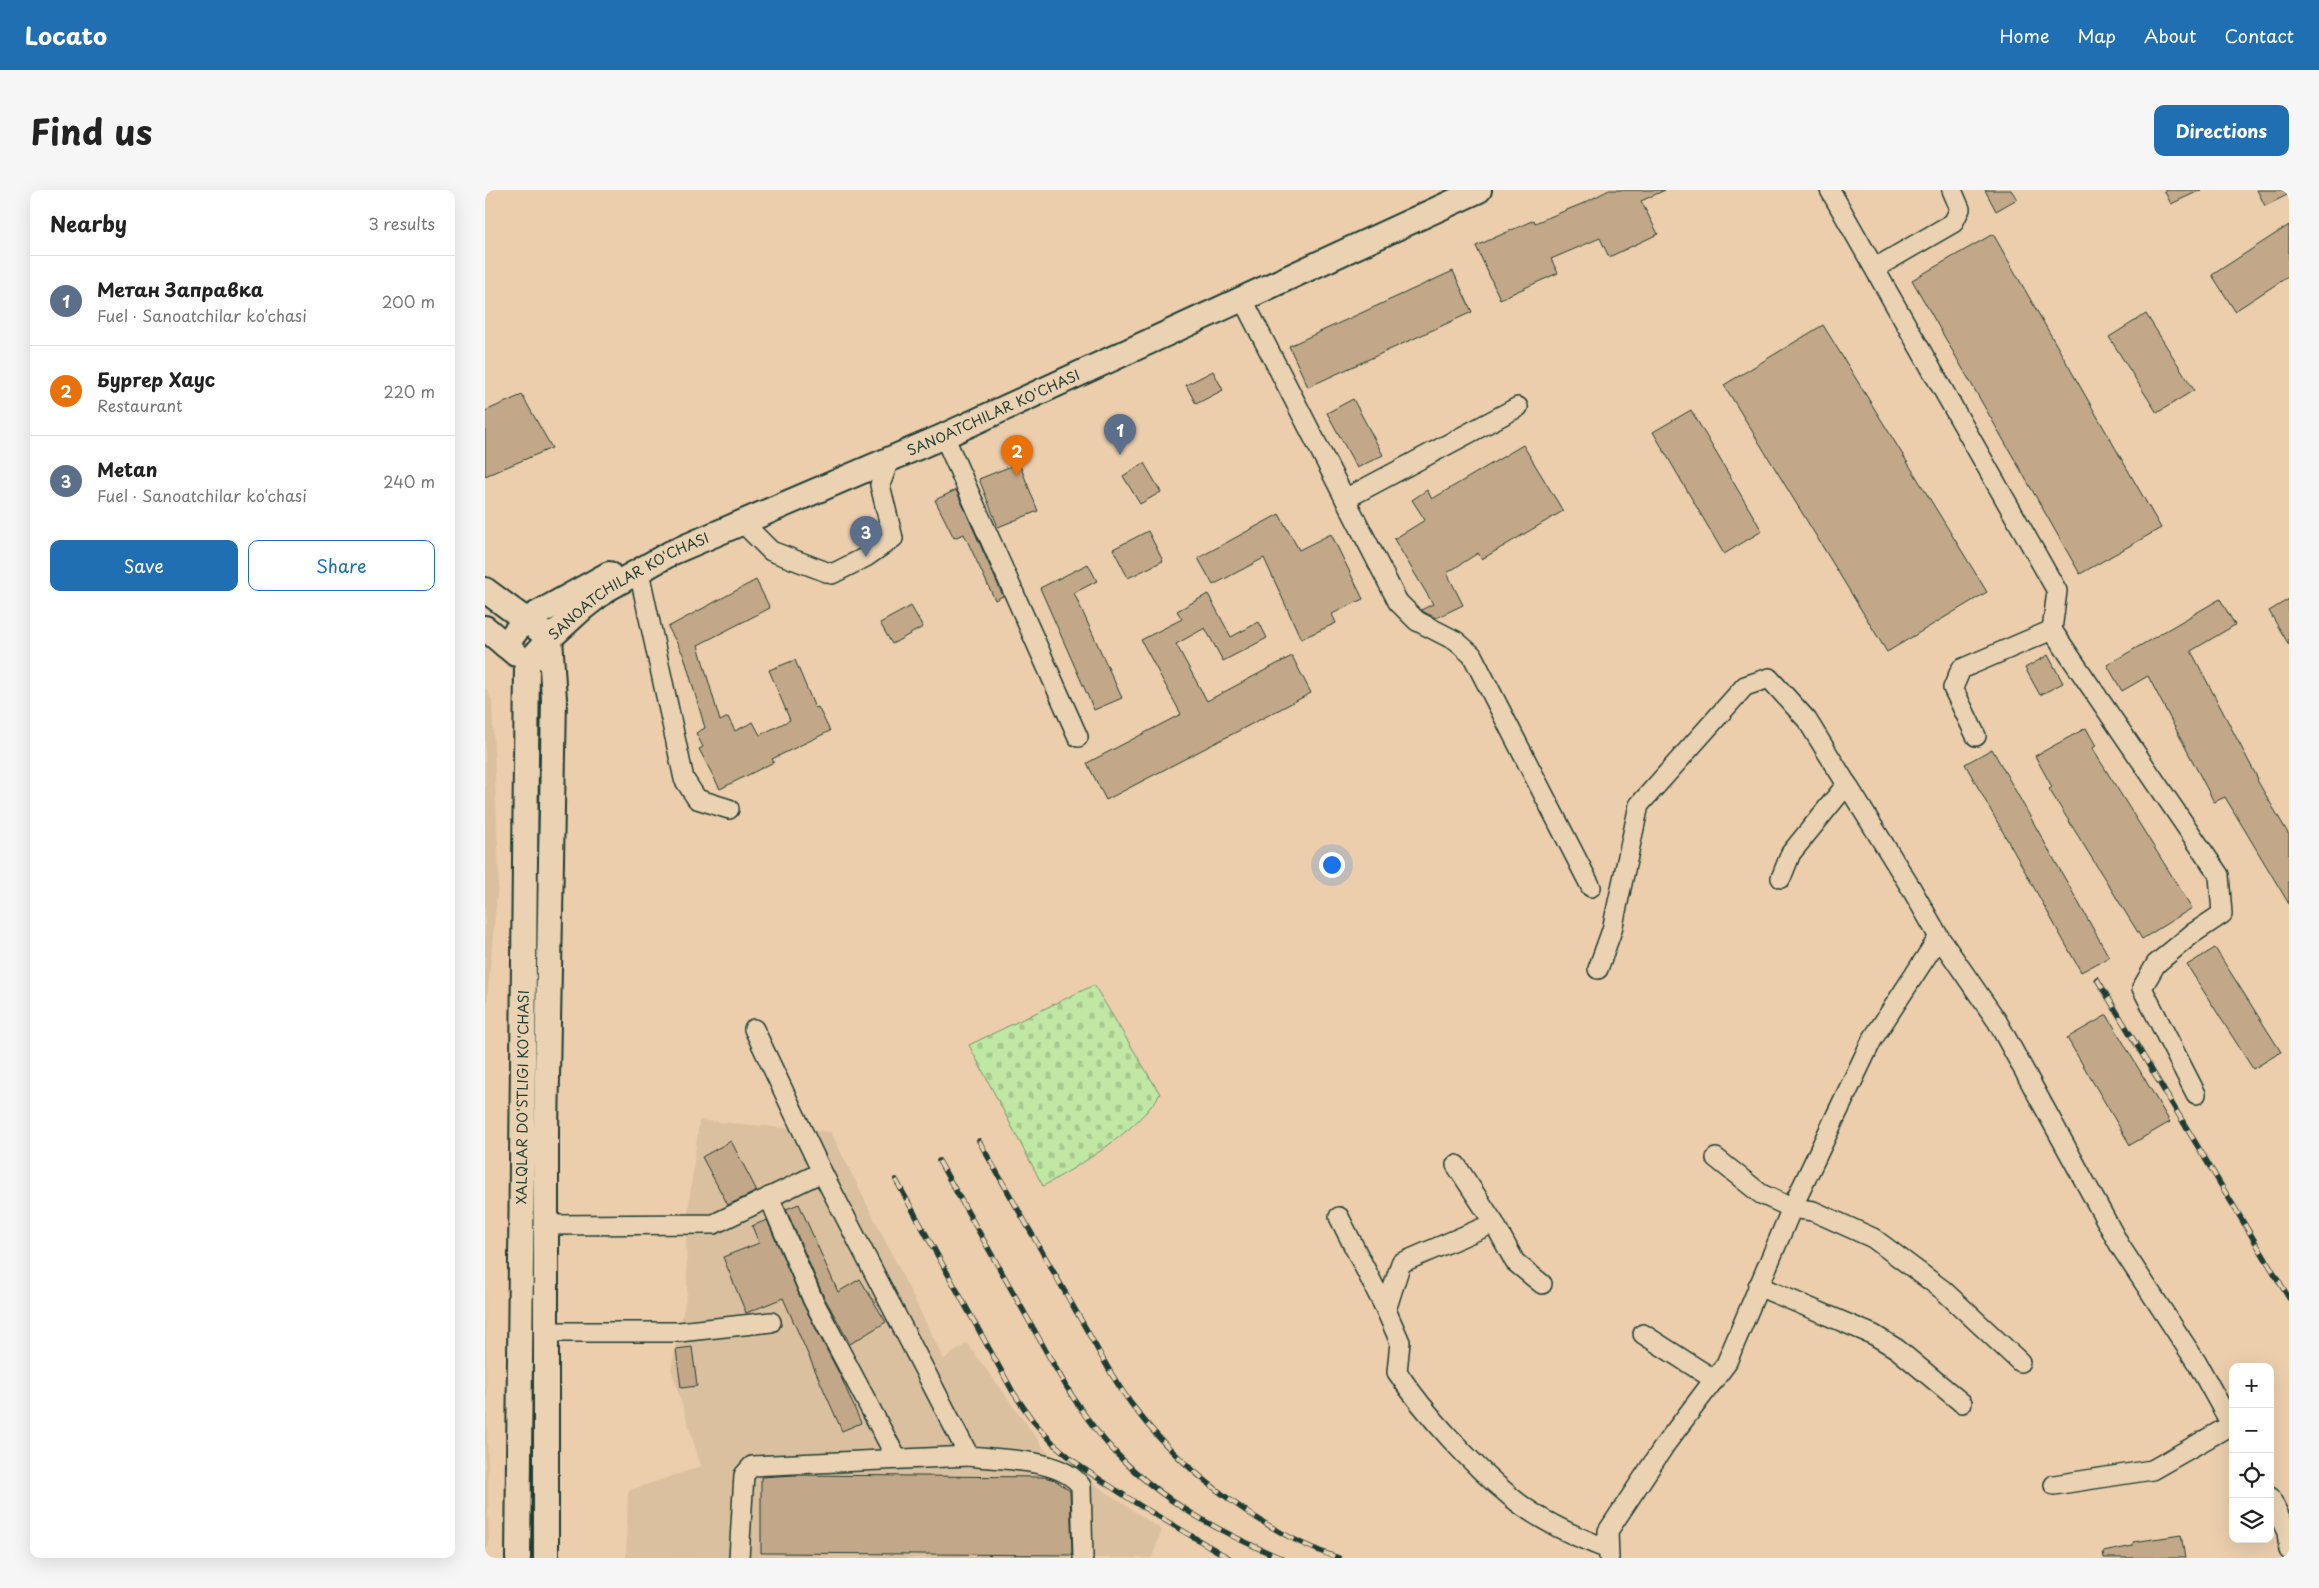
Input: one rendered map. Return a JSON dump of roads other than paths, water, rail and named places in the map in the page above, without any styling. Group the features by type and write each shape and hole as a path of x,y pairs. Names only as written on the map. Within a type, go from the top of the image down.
{"main road":[{"name":"SANOATCHILAR KO'CHASI","path":"505,646 524,621 674,540 895,443 1447,190"},
{"name":"SANOATCHILAR KO'CHASI","path":"527,664 550,638 607,590 671,553 943,436 1479,190"},
{"path":"485,590 524,621 550,638"},
{"path":"485,628 527,664"},
{"name":"XALQLAR DO'STLIGI KO'CHASI","path":"547,1558 547,1111 554,699 550,638"},
{"name":"XALQLAR DO'STLIGI KO'CHASI","path":"517,1558 527,664"}],"lane":[{"path":"1830,190 2057,591 2052,630 2219,875 2222,914 2192,934 2156,964 2143,988 2196,1094"},
{"path":"1875,268 1953,223 1960,209 1952,190"},
{"path":"1242,298 1398,602 1417,620 1456,641 1472,655 1591,887"},
{"path":"1345,499 1518,407"},
{"path":"943,436 1078,737"},
{"path":"742,522 771,551 832,574 866,557 893,538 880,485 889,460"},
{"path":"639,572 684,780 697,799 729,809"},
{"path":"1976,736 1953,688 1961,670 2052,630"},
{"path":"1598,969 1612,930 1639,805 1745,686 1769,678 1807,720 1911,888 1939,937 1997,1021 2120,1246 2197,1363 2229,1422"},
{"path":"1781,878 1791,853 1847,784"},
{"path":"1339,1217 1401,1342 1397,1372 1412,1394 1471,1459 1512,1498 1572,1535 1609,1554 1608,1531 1667,1442 1726,1364 1822,1141 1872,1040 1939,937"},
{"path":"754,1028 822,1172 969,1456"},
{"path":"1716,1158 1761,1194 1792,1208 1813,1211 1873,1238 1943,1290 2020,1362"},
{"path":"1456,1165 1494,1223 1515,1262 1542,1284"},
{"path":"547,1225 714,1224 822,1172"},
{"path":"769,1197 813,1300 897,1459"},
{"path":"1386,1310 1401,1263 1494,1223"},
{"path":"1758,1286 1874,1336 1897,1349 1962,1404"},
{"path":"547,1332 679,1332 771,1322"},
{"path":"1643,1334 1715,1380"},
{"path":"2054,1485 2152,1470 2229,1429"},
{"path":"739,1558 744,1475 752,1466 969,1456 1044,1464 1070,1473 1076,1478 1081,1486 1083,1558"},
{"path":"2270,1498 2287,1532 2289,1550"}],"railway":[{"path":"2097,979 2289,1298"},
{"path":"979,1141 1112,1375 1136,1410 1155,1433 1201,1477 1227,1498 1283,1534 1339,1558"},
{"path":"939,1161 1060,1376 1080,1408 1103,1439 1134,1470 1172,1501 1236,1538 1281,1558"},
{"path":"896,1180 1013,1392 1033,1421 1054,1444 1081,1467 1139,1505 1229,1558"}],"place":[{"name":"Метан Заправка","path":"1120,455"},
{"name":"Бургер Хаус","path":"1017,476"},
{"name":"Metan","path":"866,557"}]}
